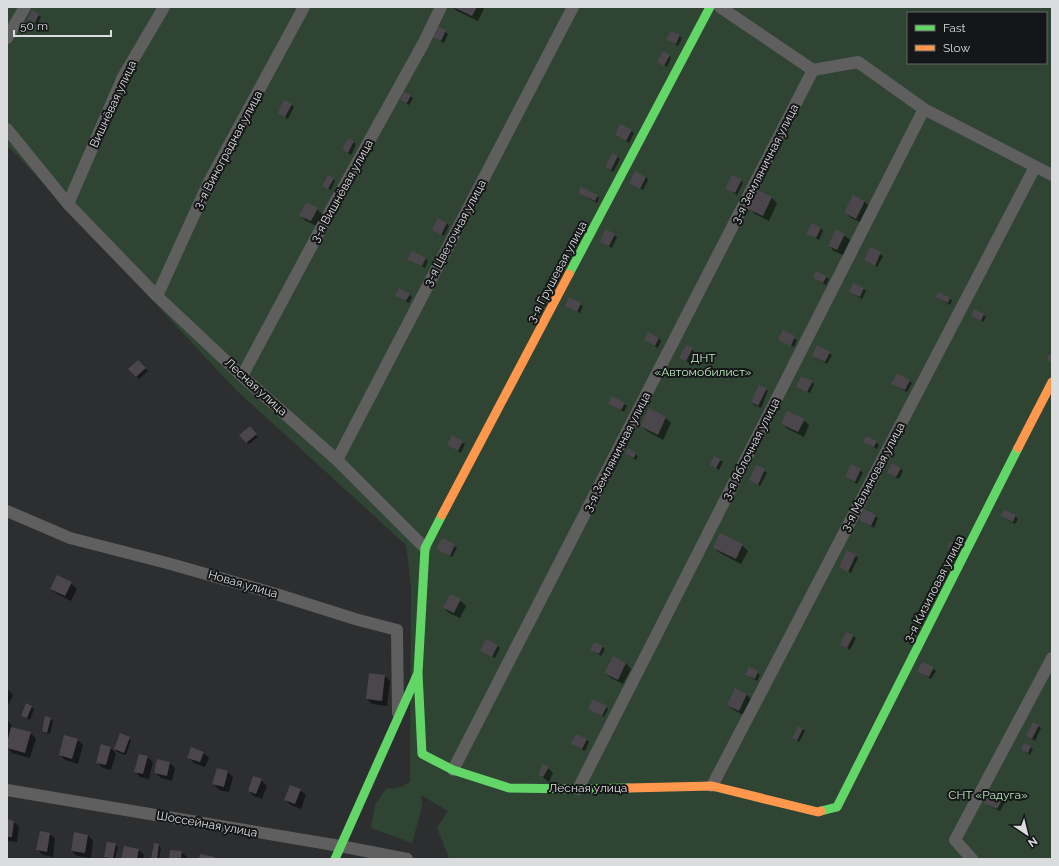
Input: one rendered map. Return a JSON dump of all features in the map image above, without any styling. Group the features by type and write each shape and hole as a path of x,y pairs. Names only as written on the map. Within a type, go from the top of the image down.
{"street":[{"path":"7,38 25,7"},
{"name":"Вишнёвая улица","path":"68,204 124,77 164,7"},
{"name":"3-я Виноградная улица","path":"157,296 209,182 304,7"},
{"name":"3-я Вишнёвая улица","path":"242,376 332,208 423,44 441,7"},
{"name":"3-я Цветочная улица","path":"337,460 573,7"},
{"name":"3-я Грушевая улица","path":"425,548 710,7"},
{"path":"720,7 813,70 858,62 924,109 1052,175"},
{"name":"3-я Земляничная улица","path":"454,770 813,70"},
{"name":"3-я Яблочная улица","path":"578,789 924,109"},
{"name":"Лесная улица","path":"7,129 68,204 157,296 242,376 337,460 425,548 418,673 422,754 454,770 509,788 578,789 712,786 818,812 837,807"},
{"name":"3-я Малиновая улица","path":"712,786 1035,167"},
{"name":"3-я Кизиловая улица","path":"837,807 1052,382"},
{"name":"Новая улица","path":"7,511 70,538 167,563 397,630 398,717"},
{"path":"972,859 955,840 1052,658"},
{"name":"Лесная улица","path":"335,859 418,673"},
{"name":"Шоссейная улица","path":"7,790 340,846 407,859"}],"green space":[{"name":"ДНТ «Автомобилист»","path":"7,7 1052,7 1052,859 457,859 449,858 437,828 448,811 421,795 422,807 412,843 371,828 375,805 386,789 401,787 410,782 411,586 406,545 235,389 7,146"}],"building":[{"path":"453,7 477,7 472,16"},
{"path":"32,10 39,14 35,23 27,19"},
{"path":"437,26 446,30 441,41 432,37"},
{"path":"671,31 680,35 676,44 666,40"},
{"path":"663,51 670,55 664,66 657,62"},
{"path":"404,92 411,95 407,103 400,100"},
{"path":"284,100 292,104 285,117 278,113"},
{"path":"620,124 632,130 626,141 615,135"},
{"path":"348,138 354,141 348,153 342,150"},
{"path":"612,153 618,156 611,170 605,167"},
{"path":"635,171 646,177 640,189 629,183"},
{"path":"328,175 334,178 328,189 322,186"},
{"path":"732,175 742,179 735,193 725,189"},
{"path":"581,187 598,195 595,201 578,193"},
{"path":"757,190 772,197 763,216 748,209"},
{"path":"853,195 865,201 856,219 844,213"},
{"path":"306,202 318,208 311,221 299,216"},
{"path":"438,218 447,223 441,235 432,230"},
{"path":"812,223 821,228 816,238 806,234"},
{"path":"605,229 615,234 609,246 600,242"},
{"path":"836,229 845,234 837,250 828,246"},
{"path":"870,247 881,252 875,266 864,260"},
{"path":"412,251 426,258 422,266 407,260"},
{"path":"816,271 827,276 823,283 813,278"},
{"path":"853,283 864,288 860,297 849,292"},
{"path":"399,288 410,294 406,301 395,296"},
{"path":"938,292 950,298 948,303 936,297"},
{"path":"569,297 581,303 577,312 565,306"},
{"path":"974,309 984,314 981,321 971,316"},
{"path":"783,330 795,336 791,346 778,340"},
{"path":"648,332 659,338 655,346 644,340"},
{"path":"686,345 693,348 686,361 679,358"},
{"path":"817,345 830,352 825,362 812,356"},
{"path":"1049,354 1052,355 1052,362 1047,360"},
{"path":"138,360 146,368 136,377 128,369"},
{"path":"897,373 910,380 905,390 891,384"},
{"path":"801,376 813,381 807,392 796,387"},
{"path":"759,385 767,388 758,406 751,402"},
{"path":"612,396 625,403 621,410 608,404"},
{"path":"649,408 666,417 658,435 640,426"},
{"path":"787,411 805,419 798,432 781,424"},
{"path":"250,426 257,434 246,443 239,435"},
{"path":"452,435 463,441 458,451 447,445"},
{"path":"866,436 877,441 874,447 863,442"},
{"path":"628,448 636,453 634,458 625,454"},
{"path":"714,456 721,459 716,468 710,465"},
{"path":"892,463 901,468 896,477 887,473"},
{"path":"851,464 861,469 855,482 845,477"},
{"path":"756,465 765,469 758,485 749,480"},
{"path":"864,509 876,515 871,526 859,520"},
{"path":"1004,510 1016,515 1013,522 1000,516"},
{"path":"720,533 743,544 736,559 713,548"},
{"path":"442,538 455,544 450,556 436,549"},
{"path":"950,542 959,546 957,551 947,547"},
{"path":"847,550 856,555 848,572 839,567"},
{"path":"57,575 72,582 65,596 50,589"},
{"path":"450,594 461,599 454,613 443,608"},
{"path":"846,632 854,635 847,648 840,645"},
{"path":"486,639 498,645 492,657 480,651"},
{"path":"594,642 603,646 599,654 590,650"},
{"path":"613,656 626,663 618,680 604,673"},
{"path":"922,662 934,667 929,677 917,672"},
{"path":"749,667 758,671 755,679 745,675"},
{"path":"369,673 385,675 382,701 366,699"},
{"path":"735,688 747,694 739,711 727,705"},
{"path":"593,699 607,706 602,716 588,709"},
{"path":"26,703 32,706 27,718 21,716"},
{"path":"45,716 51,718 47,733 42,731"},
{"path":"1033,722 1039,725 1032,739 1026,736"},
{"path":"798,726 803,728 797,741 792,738"},
{"path":"11,727 31,732 25,753 7,748"},
{"path":"120,733 130,737 124,753 114,749"},
{"path":"576,734 587,739 582,749 571,744"},
{"path":"64,735 78,739 72,759 59,755"},
{"path":"1024,743 1031,746 1028,753 1021,750"},
{"path":"101,744 111,747 106,765 96,763"},
{"path":"191,747 204,752 200,762 187,758"},
{"path":"139,754 148,756 143,774 134,772"},
{"path":"157,759 170,762 167,776 154,773"},
{"path":"543,764 549,767 543,777 538,775"},
{"path":"217,768 228,771 224,787 212,784"},
{"path":"253,776 262,779 256,794 248,791"},
{"path":"290,785 301,789 295,804 284,800"},
{"path":"989,792 1003,799 997,809 983,803"},
{"path":"7,819 14,821 12,837 7,837"},
{"path":"40,831 50,833 47,852 36,850"},
{"path":"74,832 88,835 85,853 71,851"},
{"path":"107,842 116,843 113,859 104,857"},
{"path":"154,843 159,844 157,859 151,859"},
{"path":"124,846 139,849 137,859 121,859"},
{"path":"170,850 182,851 181,859 169,859"},
{"path":"200,854 215,857 215,859 199,859"}],"traffic: fast":[{"path":"569,274 710,7"},
{"path":"821,811 837,807 1018,448"},
{"path":"335,859 418,673 425,548 442,515"},
{"path":"418,673 422,754 453,770 509,788 629,788"}],"traffic: slow":[{"path":"442,515 569,274"},
{"path":"1018,448 1052,382"},
{"path":"629,788 712,786 818,812 821,811"}],"park label":[{"name":"СНТ «Радуга»","path":"988,795"}]}
